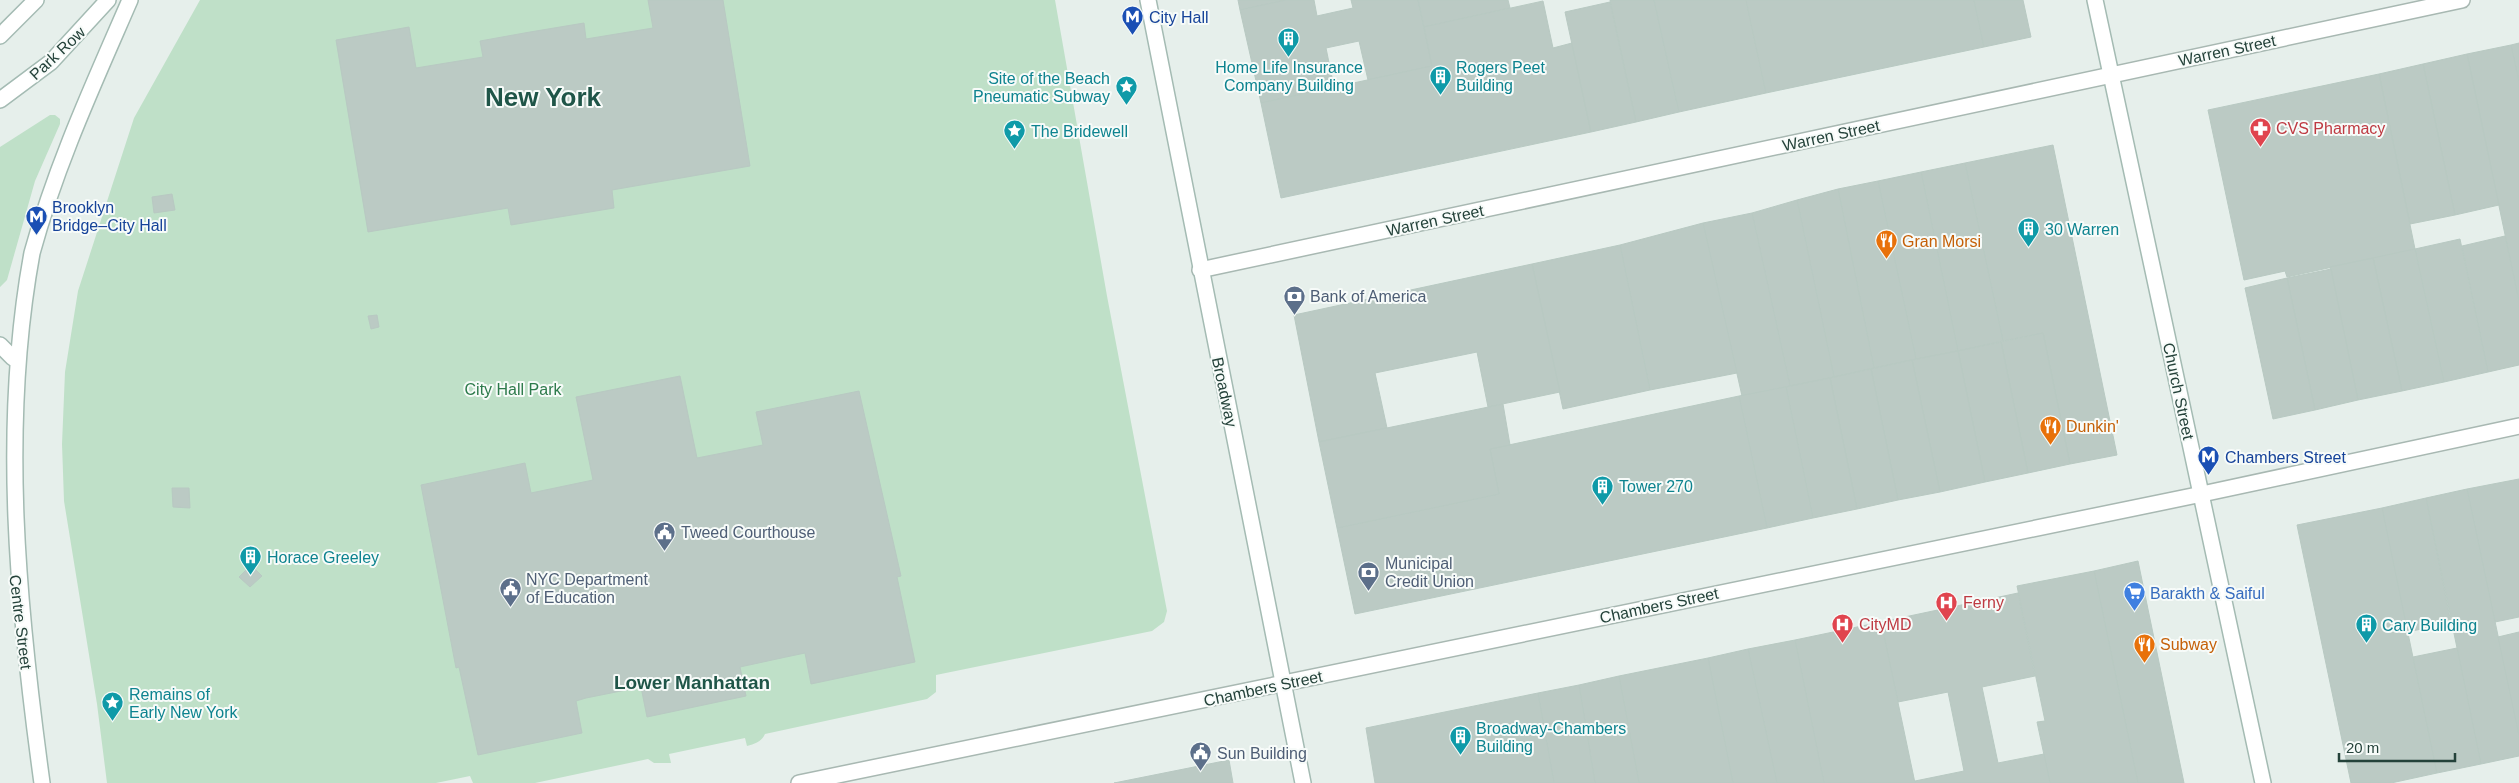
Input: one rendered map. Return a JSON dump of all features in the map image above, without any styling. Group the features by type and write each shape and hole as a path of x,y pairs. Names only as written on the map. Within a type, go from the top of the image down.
{"street":[{"path":"0,36 36,0"},
{"name":"Park Row","path":"0,100 50,62 75,39 108,0"},
{"name":"Centre Street","path":"42,783 11,538 9,391 31,255 44,211 76,124 130,0"},
{"name":"Broadway","path":"1148,0 1303,783"},
{"name":"Church Street","path":"2094,0 2263,783"},
{"name":"Warren Street","path":"1200,270 2462,0"},
{"path":"0,345 13,358"},
{"name":"Chambers Street","path":"799,783 2202,494 2519,426"}],"green space":[{"name":"City Hall Park","path":"200,0 1055,0 1107,296 1167,611 1164,622 1152,631 936,675 936,692 927,699 765,734 758,742 747,746 745,738 669,754 671,763 654,763 648,759 535,783 473,783 470,776 436,783 107,783 97,704 64,501 62,444 65,372 78,291 134,118"},
{"path":"50,115 55,115 60,119 60,124 35,181 7,280 0,287 0,147"}],"building":[{"path":"648,0 723,0 750,166 612,190 614,208 511,225 508,208 368,232 336,40 409,27 416,68 483,57 480,41 530,32 584,23 586,39 653,28"},
{"path":"1238,0 1286,0 1240,10"},
{"name":"Home Life Insurance Company Building","path":"1286,0 1314,0 1317,16 1353,8 1351,0 1418,0 1432,66 1368,80 1359,41 1326,48 1334,87 1261,103 1240,10"},
{"path":"1418,0 1508,0 1510,8 1424,27"},
{"path":"1610,0 1654,0 1679,112 1636,122"},
{"path":"1654,0 1746,0 1766,93 1679,112"},
{"path":"1746,0 1974,0 1984,47 1766,93"},
{"path":"1974,0 2023,0 2031,37 1984,47"},
{"name":"Rogers Peet Building","path":"1543,1 1553,48 1572,43 1591,132 1281,198 1261,103 1432,66 1424,27"},
{"path":"1610,2 1636,122 1591,132 1565,12"},
{"path":"2519,43 2519,82 2511,45"},
{"path":"2511,45 2519,82 2519,301 2467,54"},
{"path":"2467,54 2499,205 2455,215 2423,64"},
{"path":"2423,64 2455,215 2410,224 2379,74"},
{"path":"2379,74 2415,249 2287,277 2285,271 2244,280 2208,110"},
{"name":"30 Warren","path":"2053,145 2117,455 2070,464 2043,333 2003,341 1965,163"},
{"path":"1965,163 2003,341 1958,351 1921,172"},
{"path":"1921,172 1958,351 1916,359 1878,181"},
{"path":"1878,181 1916,359 1874,368 1838,189"},
{"path":"1838,189 1874,368 1834,377 1797,200"},
{"path":"172,194 175,210 154,213 152,197"},
{"path":"1797,200 1834,377 1790,386 1752,213"},
{"path":"1752,213 1790,386 1742,396 1703,223"},
{"path":"1703,223 1737,373 1650,390 1620,245"},
{"path":"2505,236 2519,301 2519,365 2488,372 2462,246"},
{"path":"2460,239 2488,372 2444,382 2415,249"},
{"path":"1620,245 1650,390 1563,409 1532,264"},
{"path":"2415,249 2444,382 2402,391 2373,258"},
{"path":"2373,258 2402,391 2358,400 2330,267"},
{"path":"1532,264 1560,392 1488,407 1477,352 1375,373 1387,428 1319,442 1294,315"},
{"path":"2331,269 2358,400 2315,410 2287,278"},
{"path":"2287,278 2315,410 2273,419 2245,288"},
{"path":"377,315 379,327 371,329 368,316"},
{"path":"2043,333 2070,464 2028,473 2001,342"},
{"path":"2001,342 2028,473 1985,482 1958,351"},
{"path":"1958,351 1985,482 1940,492 1912,360"},
{"path":"1912,360 1940,492 1898,500 1871,369"},
{"path":"1871,369 1898,500 1857,509 1830,378"},
{"name":"Tweed Courthouse","path":"680,376 697,458 763,445 756,412 859,391 901,576 897,577 915,662 811,684 805,653 740,667 746,696 647,717 641,687 586,698 576,701 582,733 478,755 459,667 456,668 421,485 525,463 531,493 593,480 576,397"},
{"path":"1830,378 1857,509 1813,518 1786,387"},
{"path":"1786,387 1813,518 1767,528 1739,396"},
{"name":"Tower 270","path":"1739,396 1767,528 1355,614 1337,528 1499,494 1490,449"},
{"path":"1503,404 1510,445 1490,449 1499,494 1337,528 1319,442"},
{"path":"2519,479 2519,617 2495,622 2467,489"},
{"path":"172,488 189,488 190,508 173,507"},
{"path":"2467,489 2519,735 2519,756 2481,764 2426,498"},
{"path":"2426,498 2451,623 2407,632 2382,508"},
{"name":"Cary Building","path":"2382,508 2437,773 2391,783 2351,783 2297,525"},
{"path":"2138,561 2184,783 2138,783 2094,571"},
{"name":"Horace Greeley","path":"251,565 262,576 250,587 239,577"},
{"path":"2094,571 2138,783 2050,783 2037,722 2045,721 2017,586"},
{"path":"2018,593 2035,676 1982,687 1998,763 2044,754 2050,783 1915,783 1915,781 1964,771 1948,692 1898,702 1881,622"},
{"path":"1881,622 1915,783 1824,783 1795,640"},
{"path":"2519,632 2519,735 2498,637"},
{"path":"1795,640 1824,783 1777,783 1748,649"},
{"path":"2457,648 2481,764 2437,773 2413,657"},
{"path":"1748,649 1777,783 1733,783 1708,658"},
{"path":"1708,658 1733,783 1639,783 1619,676"},
{"path":"1619,676 1639,783 1595,783 1579,685"},
{"path":"1579,685 1595,783 1554,783 1538,693"},
{"name":"Broadway-Chambers Building","path":"1538,693 1554,783 1375,783 1366,728"},
{"name":"Sun Building","path":"1229,760 1233,783 1114,783"}],"place":[{"name":"City Hall","path":"1133,36"},
{"name":"Home Life Insurance Company Building","path":"1289,57"},
{"name":"Rogers Peet Building","path":"1440,95"},
{"name":"Site of the Beach Pneumatic Subway","path":"1126,106"},
{"name":"CVS Pharmacy","path":"2260,147"},
{"name":"The Bridewell","path":"1015,150"},
{"name":"Brooklyn Bridge–City Hall","path":"36,235"},
{"name":"30 Warren","path":"2029,248"},
{"name":"Gran Morsi","path":"1886,260"},
{"name":"Bank of America","path":"1294,315"},
{"name":"Dunkin'","path":"2050,445"},
{"name":"Chambers Street","path":"2209,476"},
{"name":"Tower 270","path":"1603,505"},
{"name":"Tweed Courthouse","path":"665,551"},
{"name":"Horace Greeley","path":"251,576"},
{"name":"Municipal Credit Union","path":"1369,591"},
{"name":"NYC Department of Education","path":"510,607"},
{"name":"Barakth & Saiful","path":"2134,612"},
{"name":"Ferny","path":"1947,621"},
{"name":"CityMD","path":"1843,643"},
{"name":"Cary Building","path":"2366,644"},
{"name":"Subway","path":"2144,663"},
{"name":"Remains of Early New York","path":"113,722"},
{"name":"Broadway-Chambers Building","path":"1460,756"},
{"name":"Sun Building","path":"1201,772"}],"district":[{"name":"New York","path":"543,97"},
{"name":"Lower Manhattan","path":"692,682"}]}
